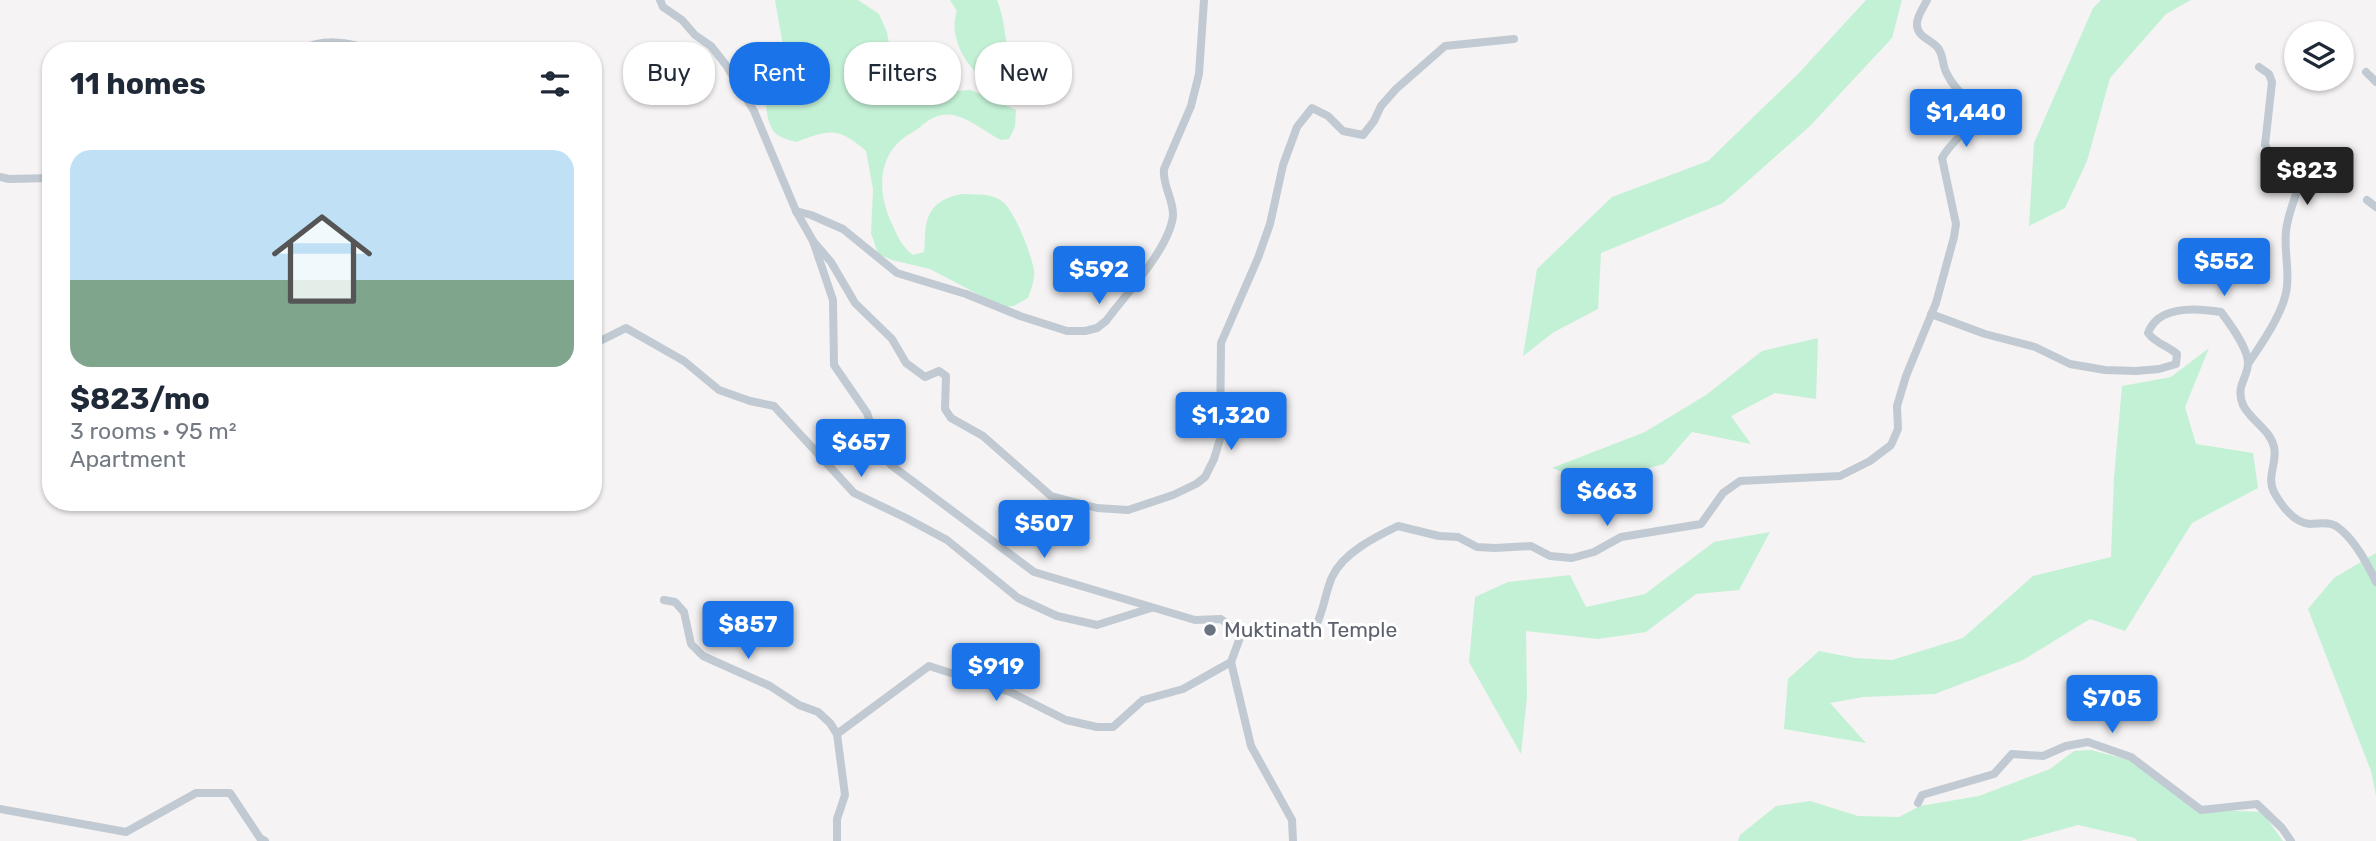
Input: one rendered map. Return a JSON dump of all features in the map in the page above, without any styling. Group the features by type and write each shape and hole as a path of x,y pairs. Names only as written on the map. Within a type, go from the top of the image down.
{"street":[{"path":"660,0 663,7 711,46 754,111 796,211 813,241 833,300 834,365 867,413 880,452 891,465 1034,572 1195,620 1221,619 1241,635"},
{"path":"796,211 843,229 897,273 1067,331 1097,328 1159,251 1170,232 1173,213 1163,179 1164,169 1197,85 1204,0"},
{"path":"1241,635 1259,629 1307,629 1316,625 1323,611 1332,576 1344,561 1362,546 1398,526 1439,536 1458,537 1477,547 1531,546 1550,556 1572,558 1594,552 1621,537 1700,524 1723,493 1740,481 1840,476 1870,461 1891,445 1898,429 1897,406 1931,314 1956,223 1942,158 1948,147 1976,120 1979,112 1945,72 1937,46 1917,29 1917,22 1927,0"},
{"path":"813,241 831,262 855,303 891,339 906,363 925,377 939,371 946,376 945,409 951,418 983,436 1051,496 1097,508 1128,510 1196,484 1205,477 1214,459 1220,439 1221,343 1270,224 1283,165 1297,127 1312,108 1328,116 1343,131 1363,135 1381,106 1396,89 1445,46 1497,43 1514,39"},
{"path":"2259,67 2269,74 2272,82 2265,145 2267,150 2295,169 2300,178 2288,216 2287,286 2283,303 2248,364 2240,393 2244,406 2267,433 2275,449 2270,478 2274,492 2296,520 2337,527 2353,544 2376,582"},
{"path":"2366,72 2376,82"},
{"path":"0,177 42,178"},
{"path":"2367,200 2376,207"},
{"path":"1931,314 1996,338 2035,347 2070,364 2105,370 2136,371 2160,369 2176,364 2178,359 2178,354 2167,345 2155,342 2148,333 2151,324 2160,317 2175,312 2207,309 2221,312 2231,325 2241,342 2248,364"},
{"path":"602,340 626,328 684,361 719,390 774,407 854,493 947,540 1018,597 1057,616 1097,625 1151,608"},
{"path":"664,600 675,602 684,612 691,644 703,656 770,686 799,705 818,712 830,723 837,734 845,795 837,819 837,841"},
{"path":"1241,635 1231,662 1251,746 1292,820 1293,841"},
{"path":"837,734 929,666 1010,692 1066,720 1097,727 1113,727 1143,700 1182,690 1231,662"},
{"path":"1918,803 1922,795 1994,774 2012,754 2043,756 2066,746 2088,742 2131,757 2201,810 2257,804 2282,828 2291,841"},
{"path":"0,809 126,832 196,793 230,793 260,838 265,841"}],"green space":[{"path":"775,0 858,0 879,14 889,42 844,42 844,105 961,105 961,91 971,90 975,92 975,105 1005,105 1016,110 1015,127 1009,139 1001,140 972,122 953,115 930,119 902,139 890,153 882,183 885,204 896,233 913,255 924,252 927,220 935,206 943,201 952,196 966,194 990,196 1003,202 1018,224 1033,264 1034,278 1028,298 1014,306 1002,307 930,269 878,254 871,233 873,189 866,151 848,137 833,133 796,142 776,134 770,125 766,105 830,105 830,42 782,42"},
{"path":"950,0 997,0 1002,16 1007,42 975,42 975,70 963,55 961,42 957,41 957,11"},
{"path":"1866,0 1902,0 1892,38 1810,126 1723,203 1601,253 1598,309 1554,332 1523,356 1537,269 1612,197 1708,161 1799,73"},
{"path":"2101,0 2191,0 2166,14 2110,78 2087,161 2065,208 2029,226 2034,143 2093,8"},
{"path":"1818,338 1816,399 1775,393 1731,416 1751,444 1692,432 1664,464 1592,483 1552,468 1645,432 1706,395 1762,351"},
{"path":"2209,348 2185,407 2196,444 2253,453 2258,488 2192,523 2125,631 2090,619 2023,660 1935,694 1863,697 1830,703 1866,743 1784,729 1788,679 1819,651 1855,658 1892,660 1963,638 2033,576 2111,557 2122,386 2171,377"},
{"path":"1770,532 1739,590 1696,594 1646,632 1598,639 1526,631 1527,697 1521,754 1469,662 1475,597 1508,582 1570,575 1586,607 1645,594 1714,542"},
{"path":"2376,553 2376,796 2371,771 2308,609 2334,578"},
{"path":"2091,750 2133,761 2193,809 2262,812 2283,841 2137,841 2135,838 2078,825 2020,841 1738,841 1740,835 1776,806 1810,801 1858,816 1899,817 1920,806 1979,796 2050,769 2074,751"}],"place":[{"name":"Muktinath Temple","path":"1210,630"}]}
